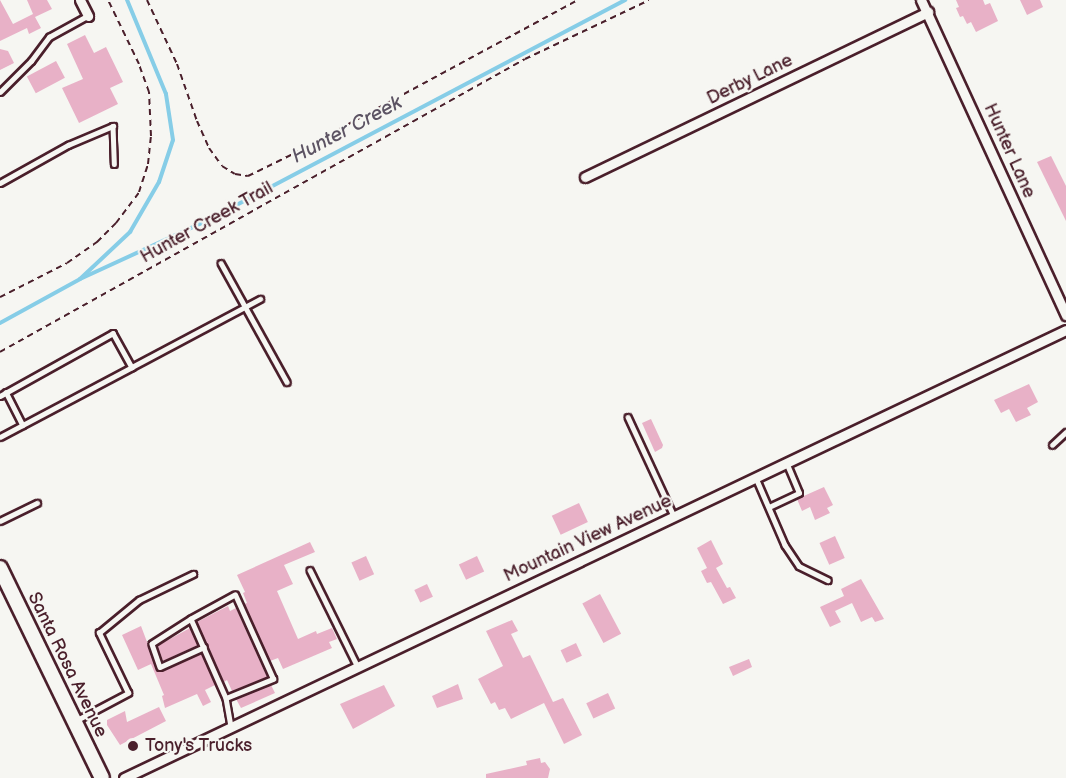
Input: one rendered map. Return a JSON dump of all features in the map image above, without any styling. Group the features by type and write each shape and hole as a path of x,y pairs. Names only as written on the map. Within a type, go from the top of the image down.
{"main road":[{"name":"Santa Rosa Avenue","path":"0,568 102,778"}],"street":[{"path":"80,0 88,16"},
{"name":"Hunter Lane","path":"921,0 1066,315"},
{"name":"Derby Lane","path":"585,177 928,12"},
{"name":"Mountain View Avenue","path":"124,778 1066,330"}],"lane":[{"path":"0,92 31,61 49,37 88,16"},
{"path":"0,183 68,145 113,126 114,164"},
{"path":"221,263 286,382"},
{"path":"0,438 260,299"},
{"path":"0,396 113,333 132,367"},
{"path":"6,392 23,425"},
{"path":"628,417 674,516"},
{"path":"1052,445 1066,432"},
{"path":"769,507 799,493 786,463"},
{"path":"756,478 785,544 799,566 828,580"},
{"path":"0,521 37,503"},
{"path":"310,570 358,667"},
{"path":"74,721 128,693 99,633 139,600 193,574"},
{"path":"204,647 160,668 152,644 191,619 236,595 273,679 226,698"},
{"path":"191,619 226,698 231,727"}],"path":[{"path":"147,0 177,63 210,148 222,166 235,174 248,176 578,0"},
{"name":"Hunter Creek Trail","path":"0,352 525,59 649,0"}],"building":[{"path":"0,0 13,24 33,14 27,0 47,0 52,9 35,17 41,28 29,34 27,28 0,41"},
{"path":"956,0 983,0 985,5 990,3 998,21 976,32 971,22 967,24 963,16 960,17 956,8 959,7"},
{"path":"1020,0 1040,0 1043,7 1027,15"},
{"path":"85,35 94,53 106,47 123,82 110,88 118,104 79,123 62,88 83,79 67,44"},
{"path":"0,49 8,51 14,63 0,70"},
{"path":"56,61 65,78 36,93 27,76"},
{"path":"1051,156 1066,186 1066,221 1037,162"},
{"path":"1029,384 1038,402 1027,408 1031,415 1016,422 1009,409 1001,413 994,400"},
{"path":"651,419 663,445 655,452 642,423"},
{"path":"824,487 833,505 827,508 830,513 815,520 810,507 802,511 797,499"},
{"path":"579,503 588,522 561,535 552,516"},
{"path":"835,536 845,558 829,565 819,543"},
{"path":"711,540 723,564 716,568 727,588 730,587 736,598 723,604 711,582 707,583 701,571 707,568 697,548"},
{"path":"310,542 315,552 284,565 293,584 277,591 298,639 316,631 317,634 332,628 337,639 329,642 332,648 283,669 278,658 270,661 244,604 247,603 243,593 245,592 237,575"},
{"path":"366,556 374,574 360,581 351,563"},
{"path":"477,556 484,571 466,580 459,564"},
{"path":"861,579 884,619 875,622 872,617 861,622 852,603 835,611 841,622 830,627 820,607 844,596 841,589"},
{"path":"427,584 433,597 420,603 414,590"},
{"path":"600,594 621,634 603,643 582,603"},
{"path":"228,606 230,611 236,608 267,677 232,691 227,680 224,682 197,622"},
{"path":"512,620 518,631 511,634 523,658 530,655 553,702 563,698 582,735 564,744 544,703 511,719 505,708 499,710 495,702 491,704 478,679 503,666 486,631"},
{"path":"141,626 158,671 201,653 215,685 205,690 211,702 203,706 197,694 165,708 162,696 164,695 151,664 138,670 122,635"},
{"path":"190,628 198,645 163,661 157,646"},
{"path":"576,643 582,656 567,663 561,650"},
{"path":"749,659 752,667 733,676 729,667"},
{"path":"458,684 463,699 437,708 432,696"},
{"path":"271,685 275,693 241,708 236,699"},
{"path":"384,685 395,706 353,729 340,704"},
{"path":"608,693 615,708 593,719 586,703"},
{"path":"159,707 166,721 120,745 107,725 107,720 125,711 127,722"},
{"path":"540,758 541,763 545,762 550,769 548,778 486,778 486,774 527,765 526,761"}],"waterway":[{"path":"0,323 80,279 130,232 159,182 173,140 166,94 127,0"},
{"name":"Hunter Creek","path":"80,279 206,221 625,0"}],"place":[{"name":"Tony's Trucks","path":"133,746"}]}
